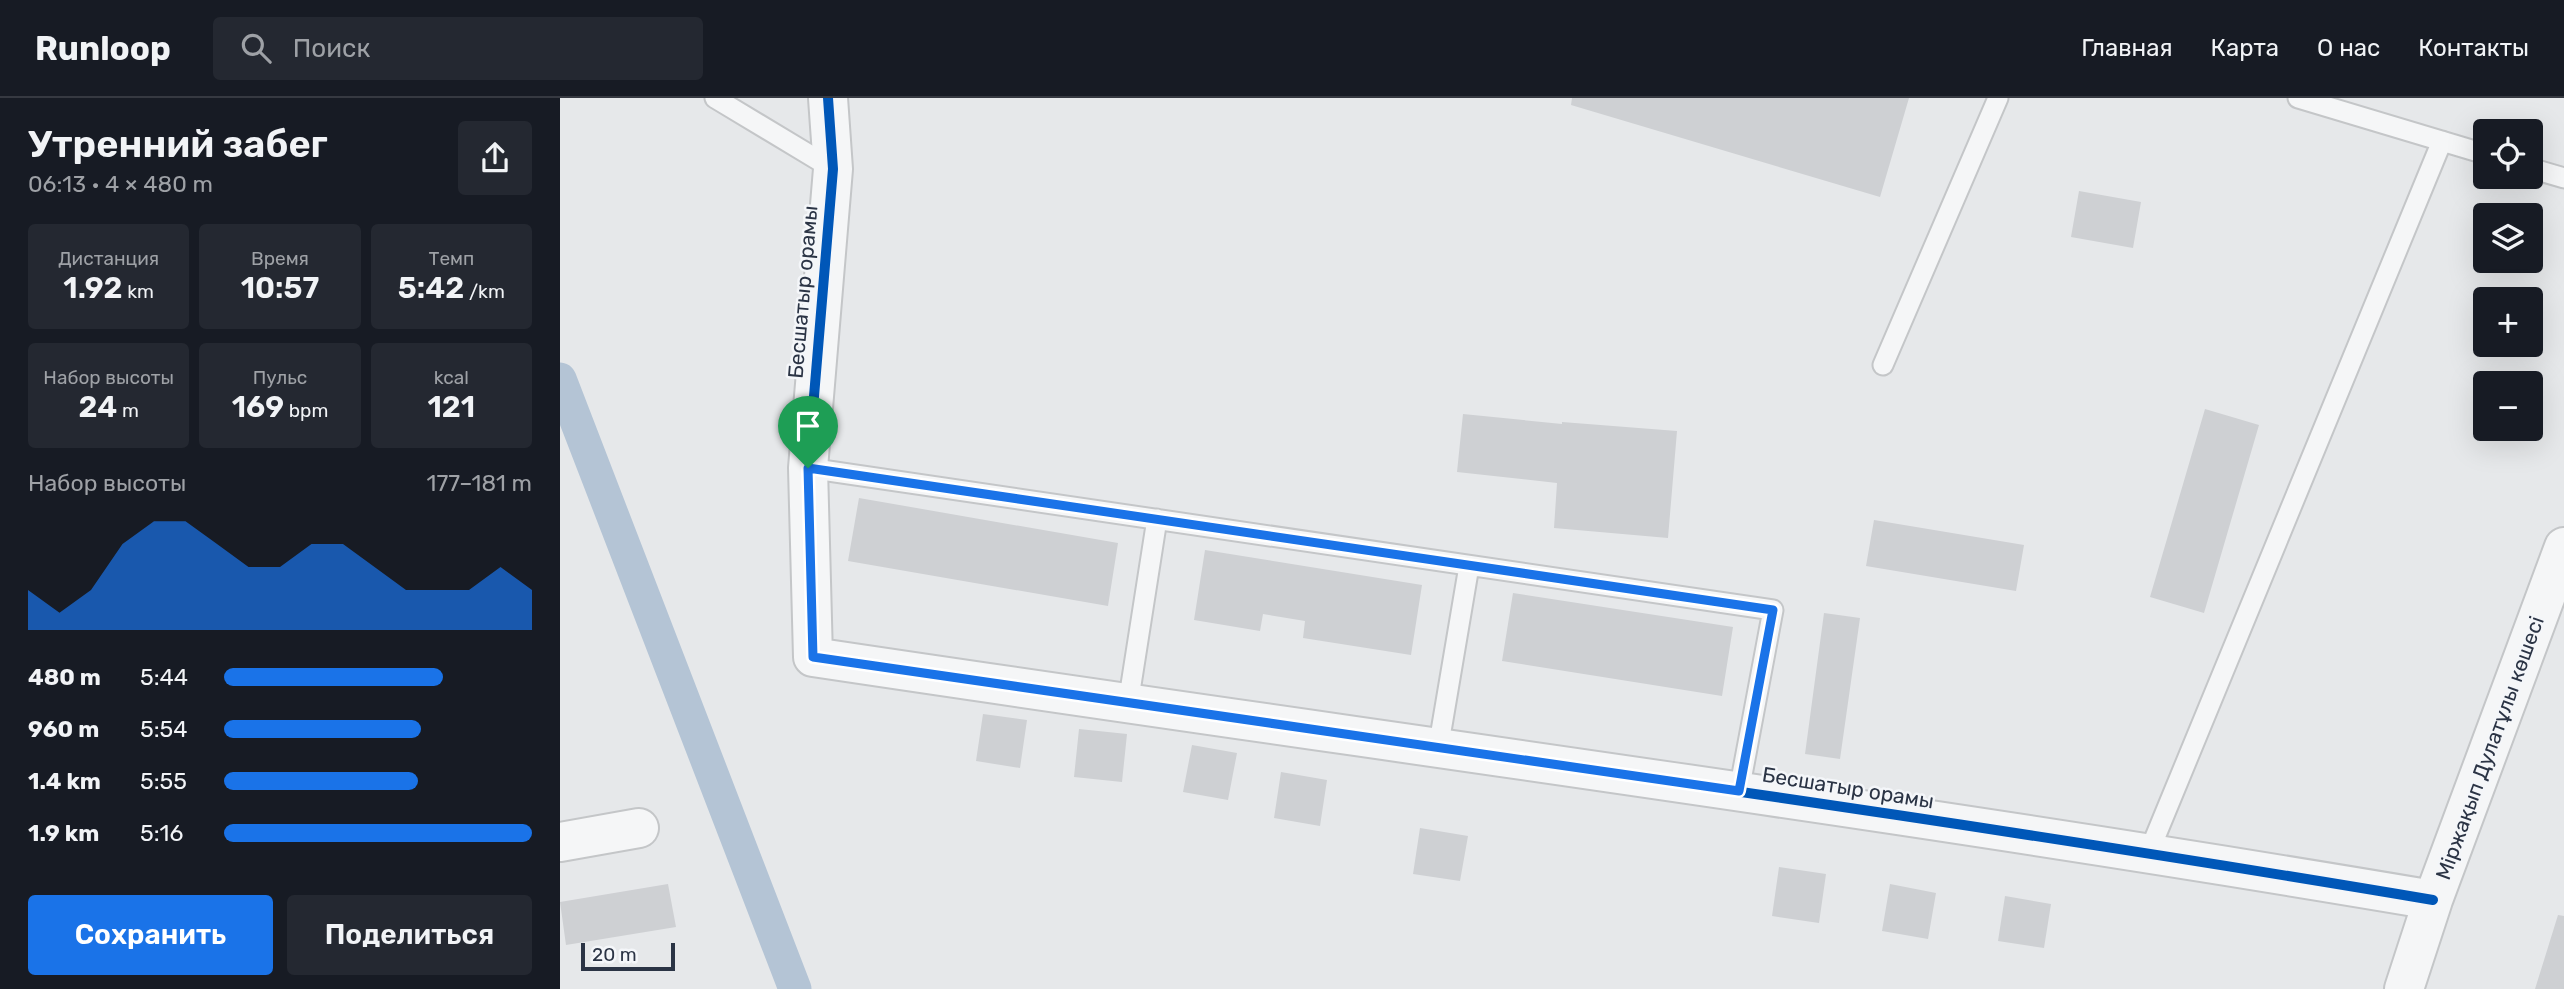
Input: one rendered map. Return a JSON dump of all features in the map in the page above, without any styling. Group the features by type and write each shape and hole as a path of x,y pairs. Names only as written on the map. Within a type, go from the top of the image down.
{"street":[{"name":"Бесшатыр орамы","path":"828,98 833,169 808,468 813,657 2149,852 2433,900"},
{"name":"Міржақып Дулатұлы көшесі","path":"2403,989 2433,900 2564,547"},
{"path":"560,842 639,828"}],"lane":[{"path":"715,98 833,169"},
{"path":"1883,365 1998,98"},
{"path":"2298,98 2473,150"},
{"path":"2149,852 2442,141"},
{"path":"2543,172 2564,178"},
{"path":"808,468 1773,610 1739,791"},
{"path":"1128,704 1157,519"},
{"path":"1438,749 1469,566"}],"building":[{"path":"1572,98 1909,98 1880,197 1571,105"},
{"path":"2079,191 2141,202 2133,248 2071,237"},
{"path":"2205,409 2259,425 2204,613 2150,597"},
{"path":"1463,414 1562,424 1677,431 1668,538 1554,528 1557,483 1457,472"},
{"path":"859,498 1118,543 1108,606 848,561"},
{"path":"1874,520 2024,545 2016,591 1866,566"},
{"path":"1205,550 1422,585 1411,655 1303,638 1305,621 1263,614 1260,631 1194,620"},
{"path":"1513,593 1733,627 1722,696 1502,661"},
{"path":"1824,613 1860,618 1840,759 1805,754"},
{"path":"983,714 1027,720 1020,768 976,761"},
{"path":"1079,729 1127,734 1122,782 1074,777"},
{"path":"1192,745 1237,753 1228,800 1183,792"},
{"path":"1281,772 1327,780 1320,826 1274,818"},
{"path":"1420,828 1468,836 1460,881 1413,874"},
{"path":"1779,867 1826,874 1819,923 1772,916"},
{"path":"668,884 676,927 566,945 560,902"},
{"path":"1890,884 1936,893 1928,939 1882,931"},
{"path":"2005,896 2051,904 2044,948 1998,941"},
{"path":"2558,915 2564,916 2564,989 2535,989"}],"waterway":[{"path":"560,379 795,989"}],"cycle path":[{"path":"828,98 833,169 808,468 813,657 1826,804 2433,900"}],"route":[{"path":"808,468 1773,610 1739,791 813,657 808,468"}]}
